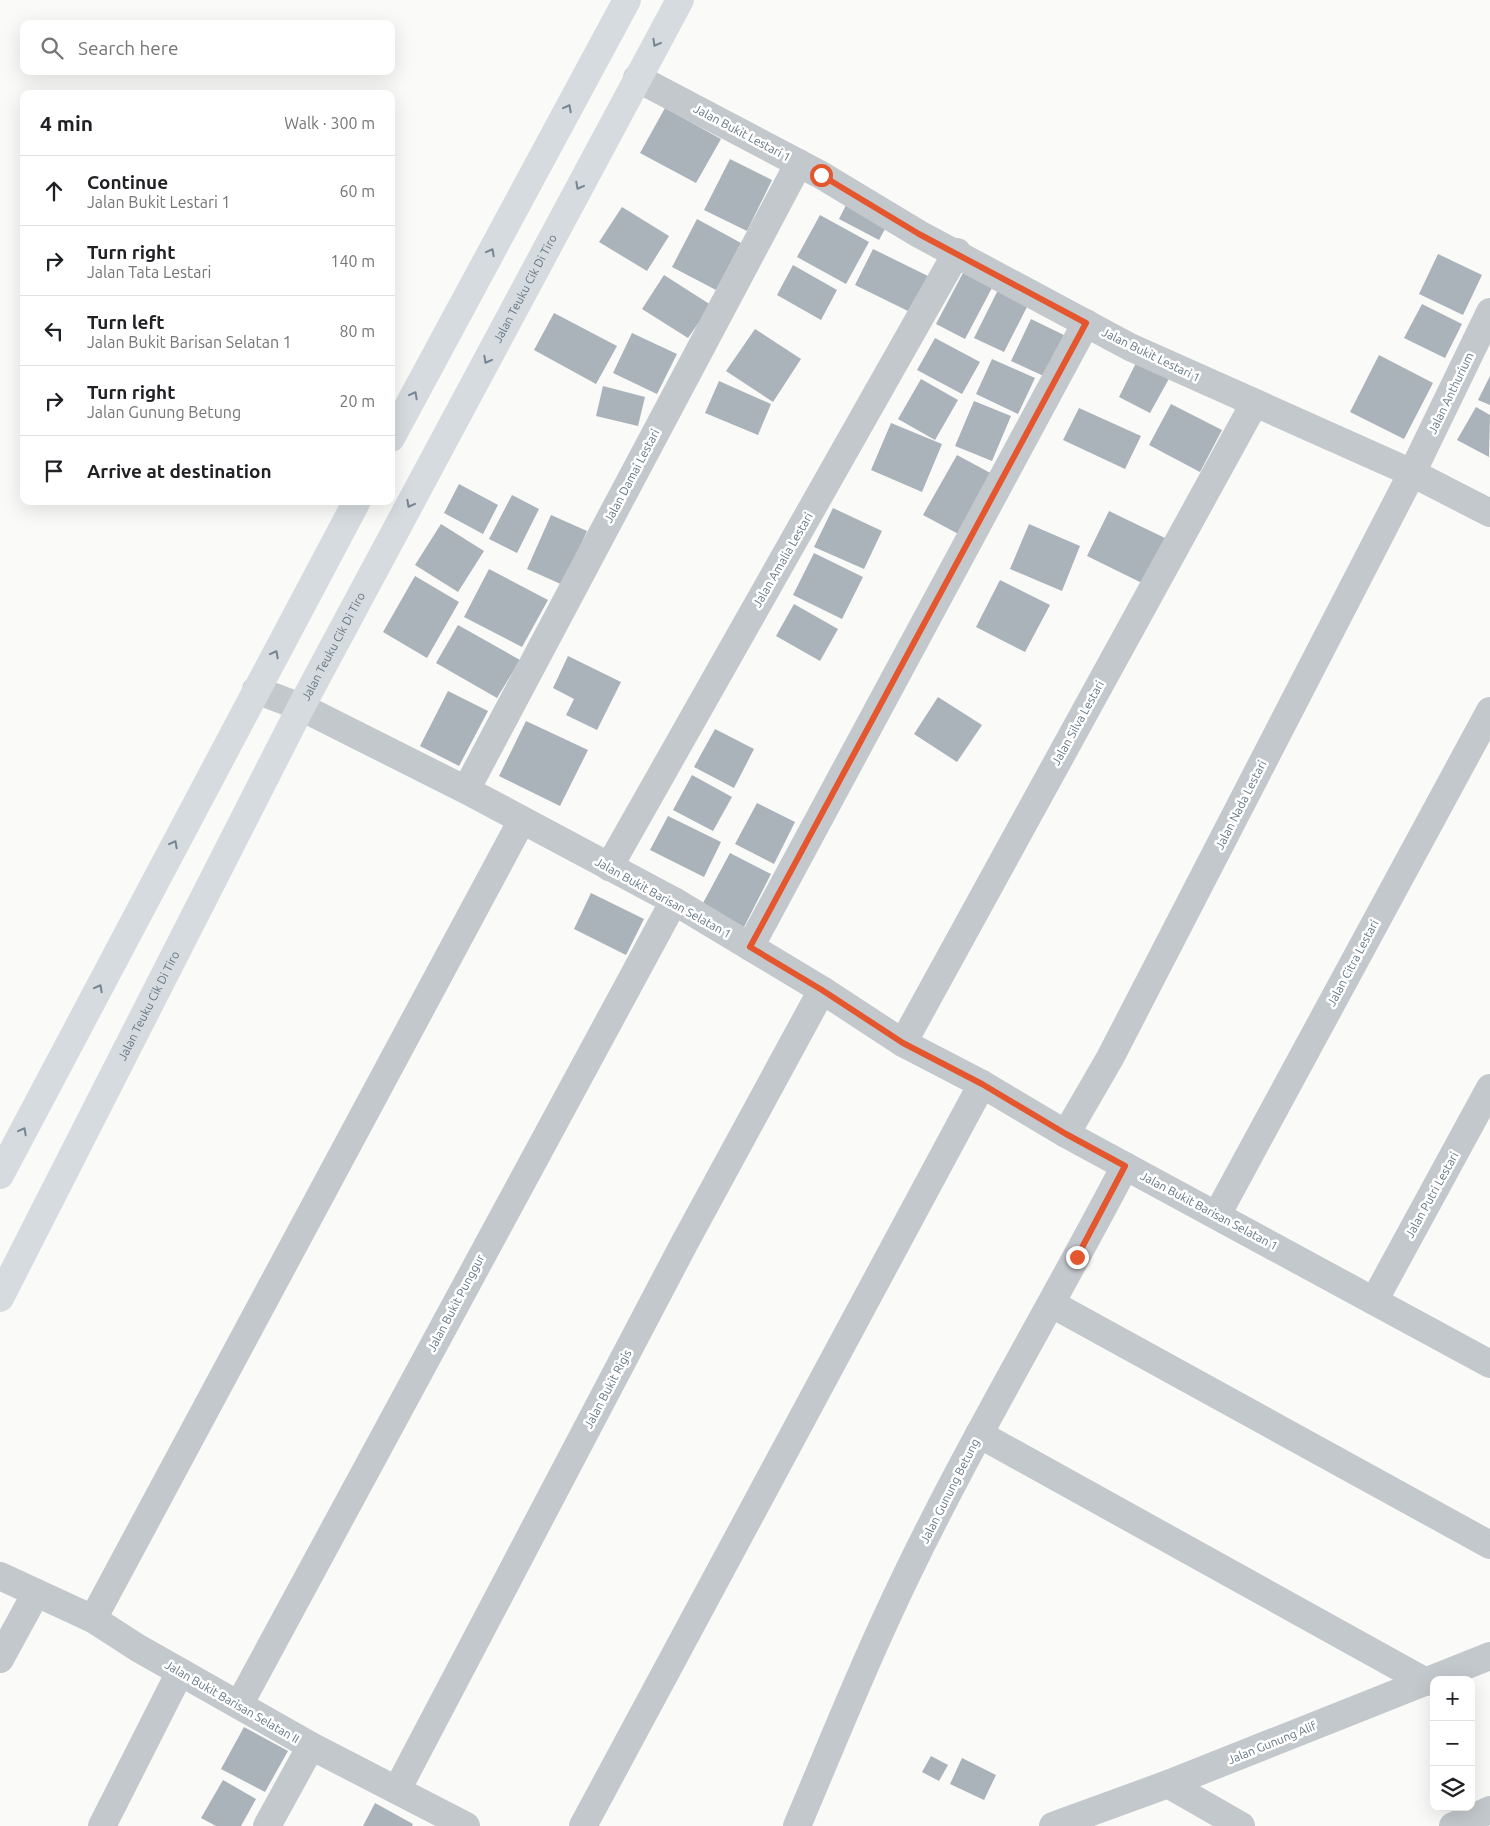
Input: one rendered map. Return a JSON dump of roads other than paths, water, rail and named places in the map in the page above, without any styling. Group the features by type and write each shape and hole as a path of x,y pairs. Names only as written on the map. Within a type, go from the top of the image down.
{"street":[{"path":"395,431 627,0"},
{"name":"Jalan Teuku Cik Di Tiro","path":"0,1298 300,707 680,0"},
{"name":"Jalan Bukit Lestari 1","path":"637,78 799,163 919,234 957,252 1130,348 1412,473 1490,513"},
{"name":"Jalan Damai Lestari","path":"466,790 799,163"},
{"name":"Jalan Amalia Lestari","path":"609,867 957,252"},
{"name":"Jalan Anthurium","path":"1412,473 1490,312"},
{"path":"750,947 1086,323"},
{"name":"Jalan Silva Lestari","path":"903,1043 1254,404"},
{"name":"Jalan Nada Lestari","path":"1066,1134 1115,1049 1412,473"},
{"path":"0,1175 355,505"},
{"name":"Jalan Bukit Barisan Selatan 1","path":"256,690 300,707 466,790 674,901 822,990 903,1043 982,1084 1066,1134 1490,1364"},
{"name":"Jalan Citra Lestari","path":"1217,1216 1490,711"},
{"path":"93,1620 522,820"},
{"name":"Jalan Bukit Punggur","path":"239,1705 674,901"},
{"name":"Jalan Bukit Rigis","path":"398,1790 685,1242 822,990"},
{"path":"583,1826 982,1084"},
{"name":"Jalan Putri Lestari","path":"1374,1301 1490,1088"},
{"name":"Jalan Gunung Betung","path":"797,1826 885,1620 979,1434 1052,1304 1125,1166"},
{"path":"1052,1304 1490,1545"},
{"path":"979,1434 1426,1682"},
{"name":"Jalan Bukit Barisan Selatan II","path":"0,1576 93,1620 311,1746 398,1790 453,1823"},
{"path":"0,1659 36,1593"},
{"name":"Jalan Gunung Alif","path":"1053,1826 1168,1784 1490,1656"},
{"path":"102,1826 180,1672"},
{"path":"267,1826 311,1746"},
{"path":"1168,1784 1241,1826"},
{"path":"1454,1826 1490,1810"}]}
